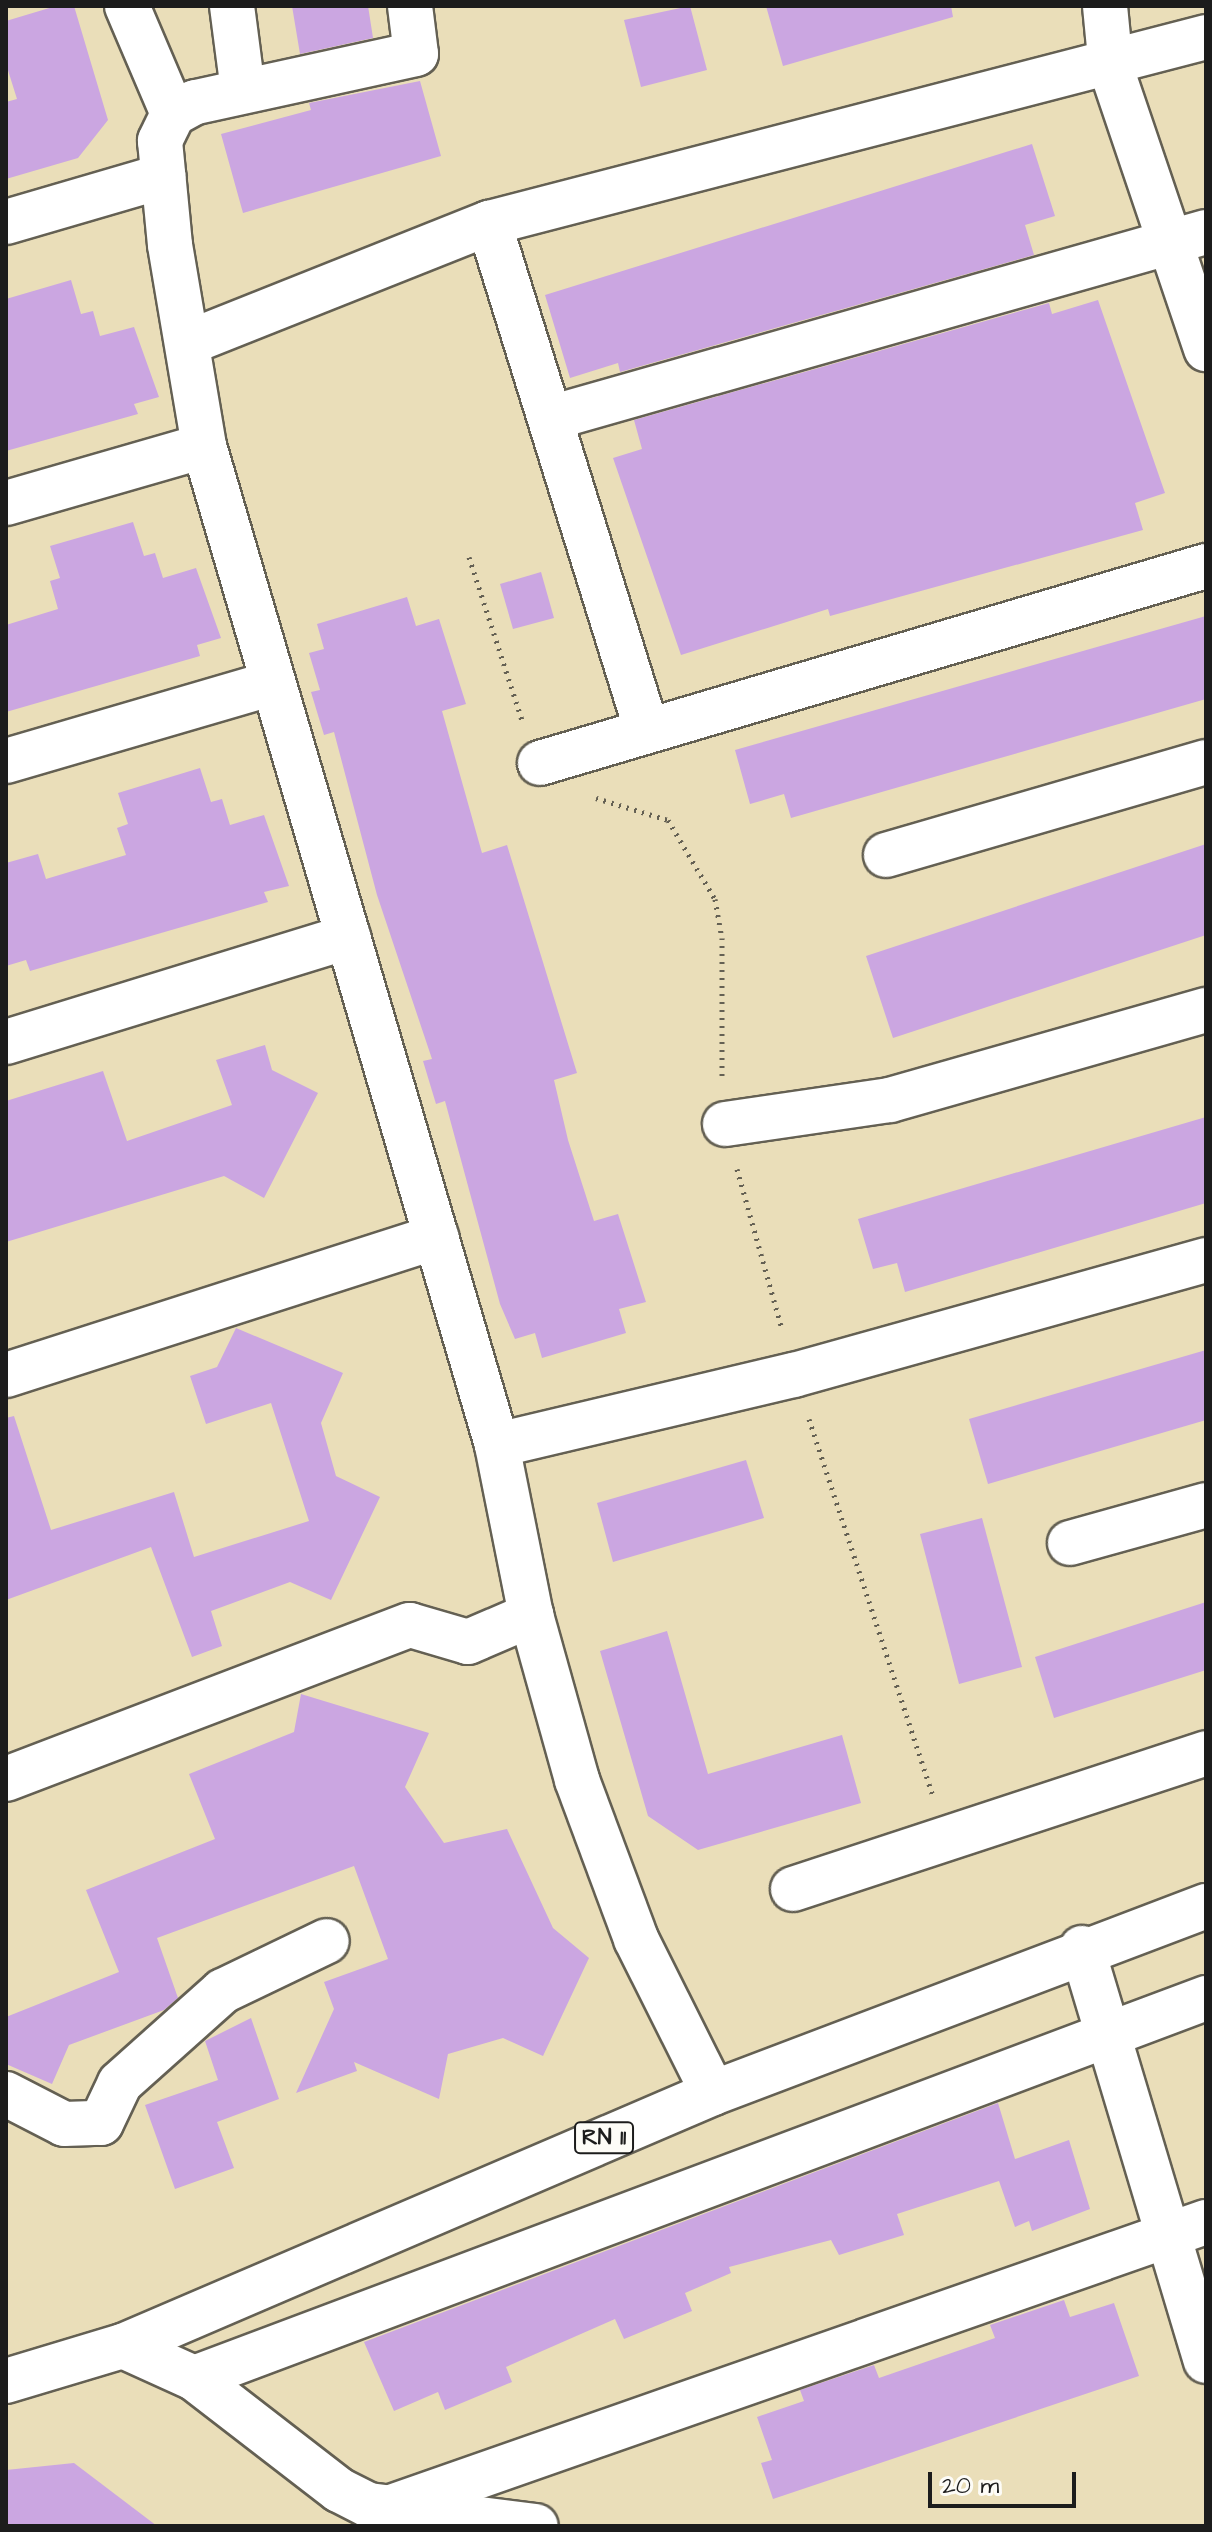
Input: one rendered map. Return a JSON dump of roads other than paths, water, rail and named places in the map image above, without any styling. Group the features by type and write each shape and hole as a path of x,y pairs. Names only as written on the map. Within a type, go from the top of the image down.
{"street":[{"path":"127,6 173,114"},
{"path":"232,6 243,91"},
{"path":"410,6 416,54 243,91 173,114 160,141 163,176 204,446 497,1445 531,1615 577,1780 636,1939 713,2093"},
{"path":"1105,6 1111,68 1190,236 1206,349"},
{"path":"190,342 489,223 1111,68 1206,37"},
{"path":"6,222 163,176"},
{"path":"489,223 554,417 647,731"},
{"path":"554,417 1190,236"},
{"path":"6,503 204,446"},
{"path":"540,763 1206,566"},
{"path":"6,761 273,683"},
{"path":"886,855 1206,762"},
{"path":"6,1042 348,937"},
{"path":"725,1124 890,1100 1206,1010"},
{"path":"6,1375 436,1237"},
{"path":"497,1445 794,1375 1206,1260"},
{"path":"1070,1543 1206,1505"},
{"path":"6,1779 410,1625 468,1642 531,1615"},
{"path":"793,1889 1206,1753"},
{"name":"RN 11","path":"6,2381 123,2346 713,2093 1082,1948 1206,1906"},
{"path":"6,2094 64,2124 101,2123 120,2083 223,1991 327,1941"},
{"path":"1082,1948 1107,2032 1186,2228 1206,2361"},
{"path":"194,2378 1107,2032 1206,1998"},
{"path":"394,2506 1186,2228"},
{"path":"123,2346 194,2378 339,2490 394,2506 536,2526"}]}
